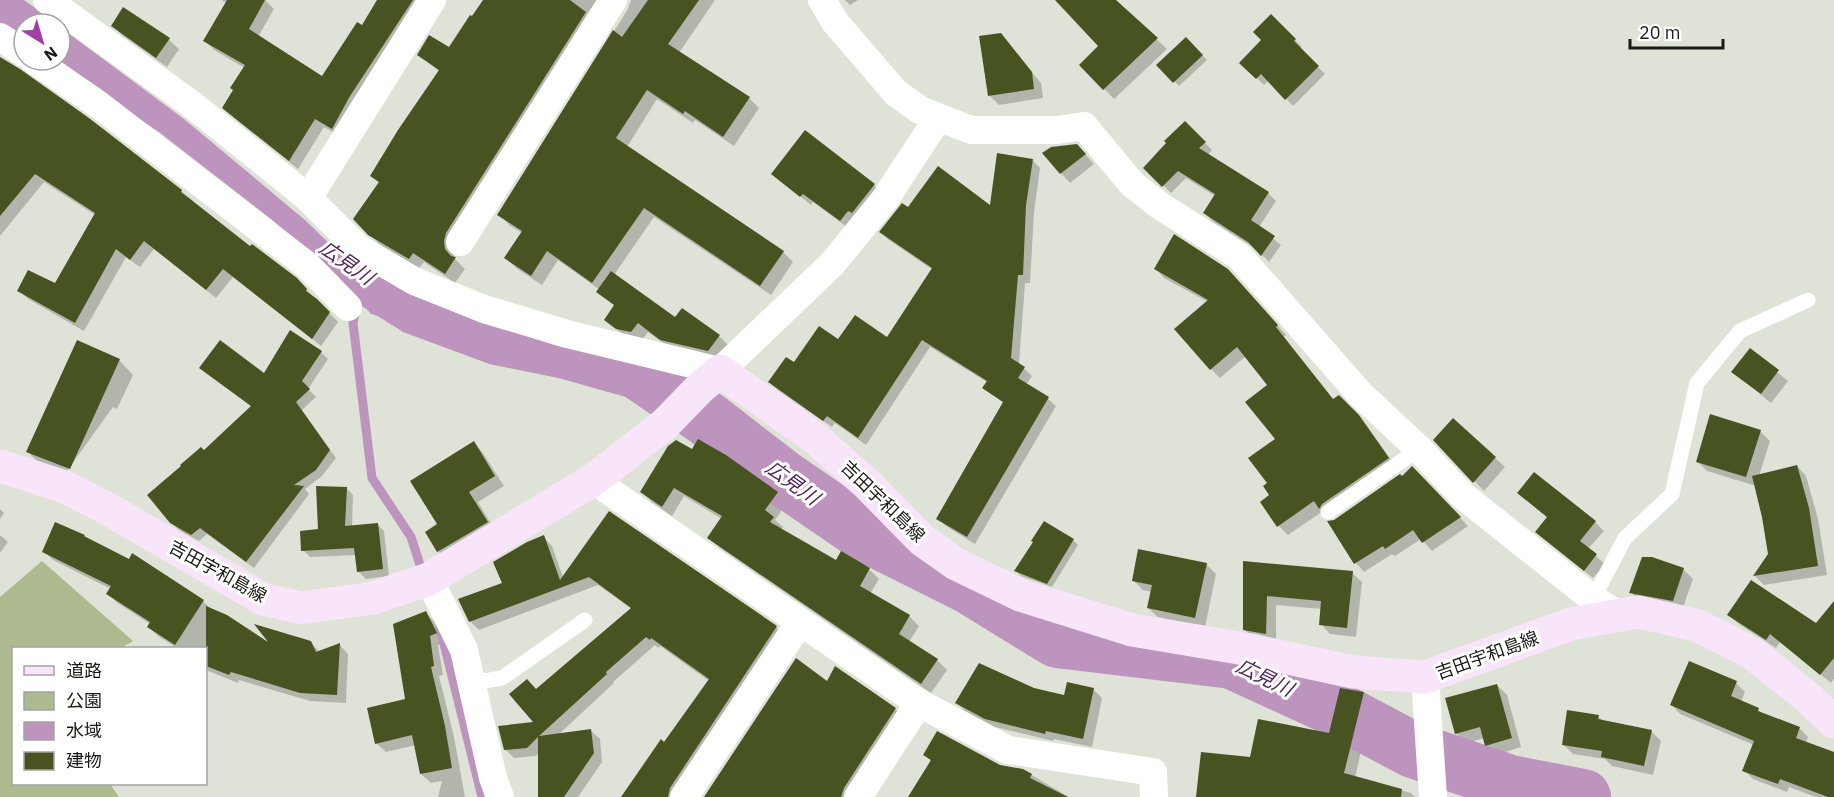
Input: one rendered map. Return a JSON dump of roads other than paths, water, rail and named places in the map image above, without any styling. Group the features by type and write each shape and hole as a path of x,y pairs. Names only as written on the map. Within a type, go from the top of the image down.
{"main road":[{"name":"吉田宇和島線","path":"0,466 65,487 108,509 263,599 301,608 373,597 429,579 593,480 665,424 710,380 814,437 867,484 922,540 956,564 1020,595 1132,630 1251,650 1353,672 1425,677 1571,624 1606,607 1696,625 1752,653 1806,696 1834,722"}],"street":[{"path":"47,0 190,103 308,198 358,248 414,281 484,309 710,380 832,264 885,199 938,118"},
{"path":"308,198 432,0"},
{"path":"822,0 835,22 896,93 920,110 971,130 1058,130 1084,126 1132,184 1159,205 1239,256 1359,394 1419,449 1462,495 1606,607"},
{"path":"460,242 605,3"},
{"path":"51,72 99,105 308,266 348,307"},
{"path":"593,480 919,703 1008,750 1153,772 1154,797"},
{"path":"429,579 464,650 493,778 500,797"},
{"path":"684,797 800,622"},
{"path":"1425,677 1432,789"},
{"path":"858,797 919,703"}],"lane":[{"path":"1606,607 1625,538 1672,494 1697,383 1740,331 1808,300"},
{"path":"1328,512 1419,449"},
{"path":"472,683 502,678 585,620"}],"water":[{"path":"0,0 24,0 40,12 12,12 12,33 0,25"},
{"path":"72,36 184,119 305,220 338,252 414,292 405,323 371,314 342,280 271,219 159,132 70,72 72,72"}],"waterway":[{"name":"広見川","path":"346,263 416,307 497,337 566,351 637,371 707,419 782,477 865,534 969,586 1057,640 1232,661 1328,705 1413,750 1510,783 1583,797"},
{"path":"356,309 353,323 372,478 411,537 423,574"},
{"path":"440,628 482,797"}]}
